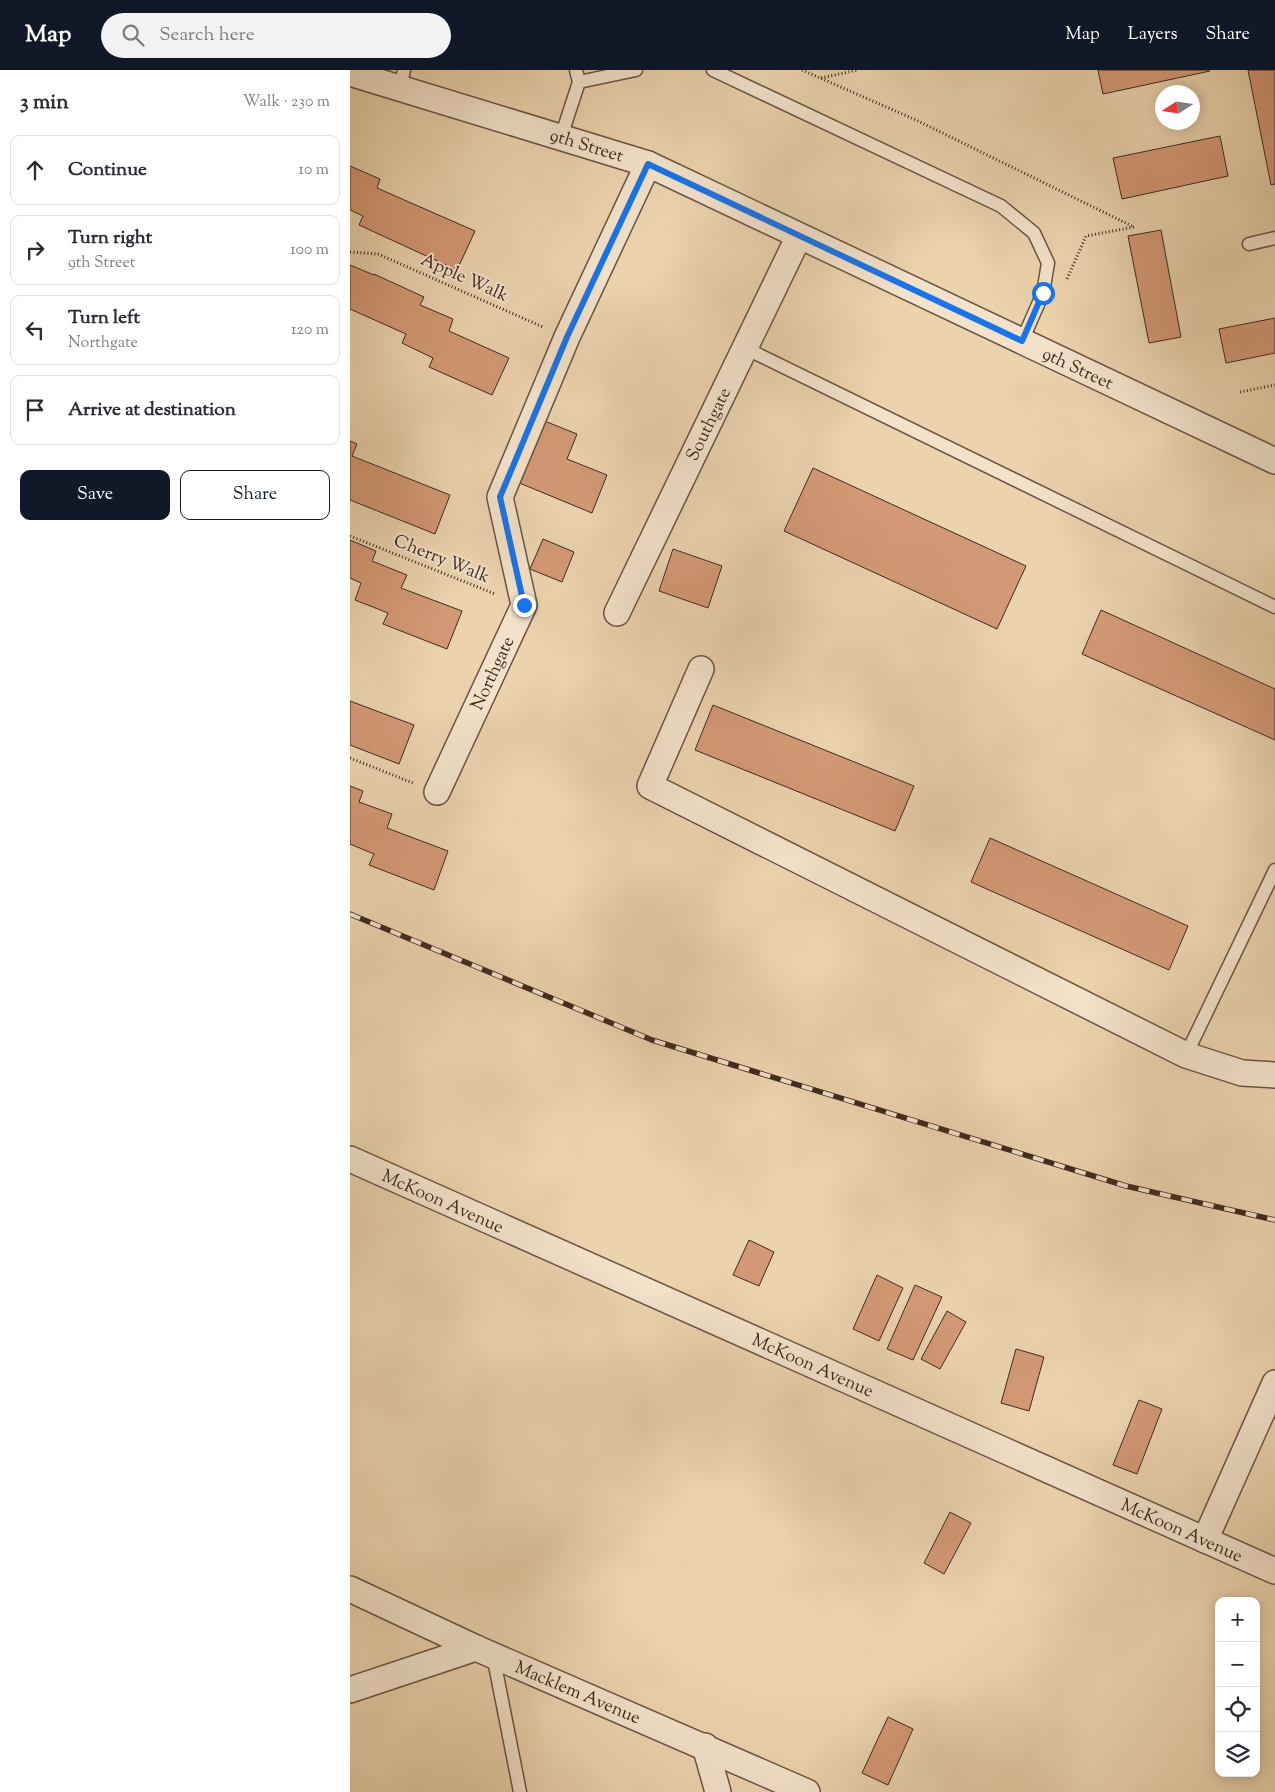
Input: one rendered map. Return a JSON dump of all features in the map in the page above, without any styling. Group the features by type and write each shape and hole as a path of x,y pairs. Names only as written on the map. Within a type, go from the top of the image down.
{"street":[{"name":"9th Street","path":"350,73 402,79 561,137 648,164 1275,461"},
{"path":"524,605 500,497 567,337 648,164"},
{"name":"Southgate","path":"617,613 799,236"},
{"name":"Northgate","path":"437,792 524,605"},
{"path":"702,669 650,786 1186,1055 1242,1073 1275,1075"},
{"name":"McKoon Avenue","path":"350,1159 1275,1571"},
{"path":"1205,1540 1275,1383"},
{"name":"Macklem Avenue","path":"350,1590 484,1652 705,1746 807,1792"},
{"path":"350,1690 484,1652"},
{"path":"705,1746 718,1792"}],"lane":[{"path":"561,137 577,76 636,70"},
{"path":"713,70 1001,206 1034,233 1048,263 1043,293 1022,341"},
{"path":"1249,244 1275,238"},
{"path":"745,348 1275,607"},
{"path":"1186,1055 1275,870"},
{"path":"484,1652 520,1792"}],"path":[{"path":"820,78 858,70"},
{"name":"Apple Walk","path":"350,252 378,254 567,337"},
{"path":"1240,392 1275,385"},
{"name":"Cherry Walk","path":"350,536 524,605"},
{"path":"350,758 437,792"}],"building":[{"path":"1098,70 1209,70 1210,71 1103,94"},
{"path":"1248,70 1275,70 1275,184 1271,185"},
{"path":"1220,136 1228,176 1122,199 1113,158"},
{"path":"350,166 380,179 377,188 475,231 457,270 359,225 363,216 350,210"},
{"path":"1161,230 1181,337 1149,343 1128,236"},
{"path":"350,265 424,297 420,305 453,319 449,331 509,358 492,395 429,367 433,358 402,343 406,334 350,309"},
{"path":"1275,318 1275,353 1226,363 1219,329"},
{"path":"542,420 577,434 567,459 607,475 592,513 517,482"},
{"path":"350,441 357,444 352,456 450,495 435,534 350,500"},
{"path":"813,468 1026,566 997,629 784,531"},
{"path":"543,539 574,552 562,582 530,569"},
{"path":"350,540 376,551 372,561 407,575 401,588 462,611 447,649 383,624 388,613 355,600 361,583 350,578"},
{"path":"673,549 722,566 708,608 659,591"},
{"path":"1101,610 1275,689 1275,740 1082,654"},
{"path":"350,701 414,725 399,764 350,745"},
{"path":"713,705 914,786 895,831 695,750"},
{"path":"350,786 363,791 359,802 392,814 387,828 448,851 434,890 369,865 374,854 350,844"},
{"path":"990,838 1188,926 1169,970 971,882"},
{"path":"749,1240 774,1252 759,1286 733,1275"},
{"path":"877,1275 903,1288 879,1341 853,1329"},
{"path":"915,1285 942,1297 913,1360 887,1349"},
{"path":"947,1311 966,1322 940,1369 921,1359"},
{"path":"1016,1349 1044,1357 1029,1411 1001,1403"},
{"path":"1139,1400 1162,1409 1137,1474 1113,1465"},
{"path":"950,1512 971,1523 944,1574 924,1563"},
{"path":"888,1717 913,1729 888,1785 862,1773"}],"railway":[{"path":"350,914 652,1040 1126,1186 1275,1220"}],"route":[{"path":"524,605 500,497 567,337 648,164 1022,341 1043,293"}]}
